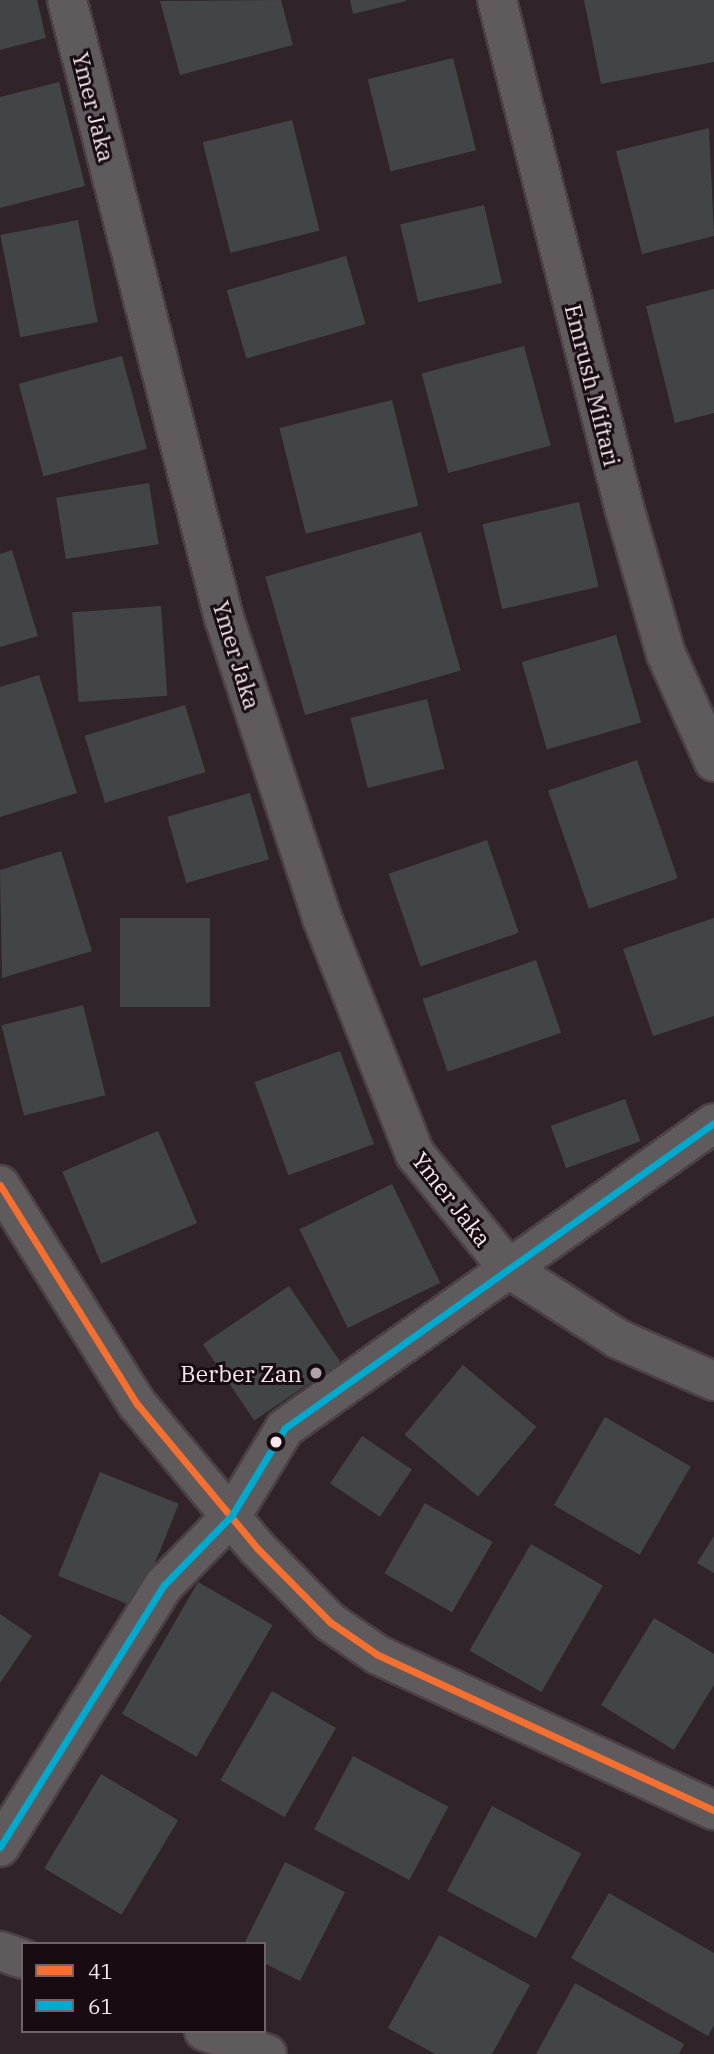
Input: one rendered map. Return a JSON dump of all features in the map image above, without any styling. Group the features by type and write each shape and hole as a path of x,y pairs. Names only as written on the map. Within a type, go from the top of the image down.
{"street":[{"name":"Ymer Jaka","path":"67,0 224,618 322,918 415,1154 508,1268 618,1339 714,1381"},
{"name":"Emrush Miftari","path":"497,0 624,508 666,654 714,762"},
{"path":"0,1847 164,1584 232,1515 285,1428 714,1123"},
{"path":"0,1185 138,1404 314,1607 378,1655 714,1810"},
{"path":"0,1951 21,1958"},
{"path":"209,2033 267,2054"}],"building":[{"path":"0,0 37,0 46,38 0,50"},
{"path":"281,0 293,45 180,75 160,1"},
{"path":"350,0 406,0 406,1 353,14"},
{"path":"584,0 714,0 714,62 601,84"},
{"path":"453,58 476,150 391,171 368,79"},
{"path":"59,82 85,186 0,208 0,97"},
{"path":"292,120 320,231 230,253 203,142"},
{"path":"709,128 714,236 642,254 616,151"},
{"path":"484,205 502,283 418,302 400,224"},
{"path":"78,220 98,322 20,337 0,235"},
{"path":"346,256 366,324 246,358 227,290"},
{"path":"714,289 714,413 675,423 646,306"},
{"path":"524,346 551,445 448,473 422,373"},
{"path":"122,356 147,449 43,476 19,384"},
{"path":"392,400 418,506 306,534 279,428"},
{"path":"149,483 159,544 66,559 56,498"},
{"path":"579,502 599,587 502,609 483,524"},
{"path":"421,532 461,670 305,715 265,577"},
{"path":"12,550 38,636 0,647 0,554"},
{"path":"161,606 167,696 78,702 72,612"},
{"path":"616,635 641,722 547,749 522,662"},
{"path":"39,675 77,793 0,817 0,687"},
{"path":"427,699 444,769 368,788 350,718"},
{"path":"185,705 205,772 105,803 85,736"},
{"path":"637,760 678,878 589,909 548,791"},
{"path":"250,793 269,859 186,883 167,817"},
{"path":"487,840 519,933 421,967 389,874"},
{"path":"61,851 92,951 2,978 0,870"},
{"path":"120,918 210,918 210,1007 120,1007"},
{"path":"714,918 714,1016 653,1036 623,949"},
{"path":"536,960 561,1033 448,1072 423,999"},
{"path":"83,1005 105,1095 24,1116 1,1025"},
{"path":"340,1051 374,1144 288,1175 254,1082"},
{"path":"625,1099 640,1141 566,1168 551,1126"},
{"path":"158,1131 197,1223 101,1264 62,1172"},
{"path":"392,1184 440,1283 348,1328 299,1229"},
{"path":"289,1286 340,1362 254,1420 203,1344"},
{"path":"463,1365 537,1427 478,1496 405,1435"},
{"path":"605,1417 691,1466 640,1555 554,1505"},
{"path":"362,1436 412,1470 380,1517 330,1483"},
{"path":"100,1472 179,1504 137,1608 58,1576"},
{"path":"425,1503 493,1542 452,1612 384,1573"},
{"path":"714,1536 714,1573 697,1563"},
{"path":"531,1544 603,1586 541,1692 470,1651"},
{"path":"198,1582 272,1625 196,1757 122,1714"},
{"path":"0,1614 32,1636 0,1683"},
{"path":"654,1618 714,1654 714,1685 674,1750 601,1705"},
{"path":"272,1691 336,1728 285,1817 220,1780"},
{"path":"353,1756 448,1807 409,1880 314,1829"},
{"path":"101,1774 178,1820 121,1915 44,1868"},
{"path":"492,1806 581,1853 536,1938 447,1891"},
{"path":"285,1862 345,1892 300,1981 266,1964 266,1942 245,1942"},
{"path":"609,1893 714,1953 714,2025 708,2036 571,1958"},
{"path":"439,1935 530,1985 492,2054 435,2054 388,2028"},
{"path":"575,1983 684,2044 679,2054 536,2054"}],"transit line":[{"name":"61","path":"0,1847 164,1585 232,1515 285,1428 714,1123"},
{"name":"41","path":"0,1185 137,1404 257,1548 330,1622 378,1655 714,1810"}],"place":[{"name":"Berber Zan","path":"316,1373"}]}
